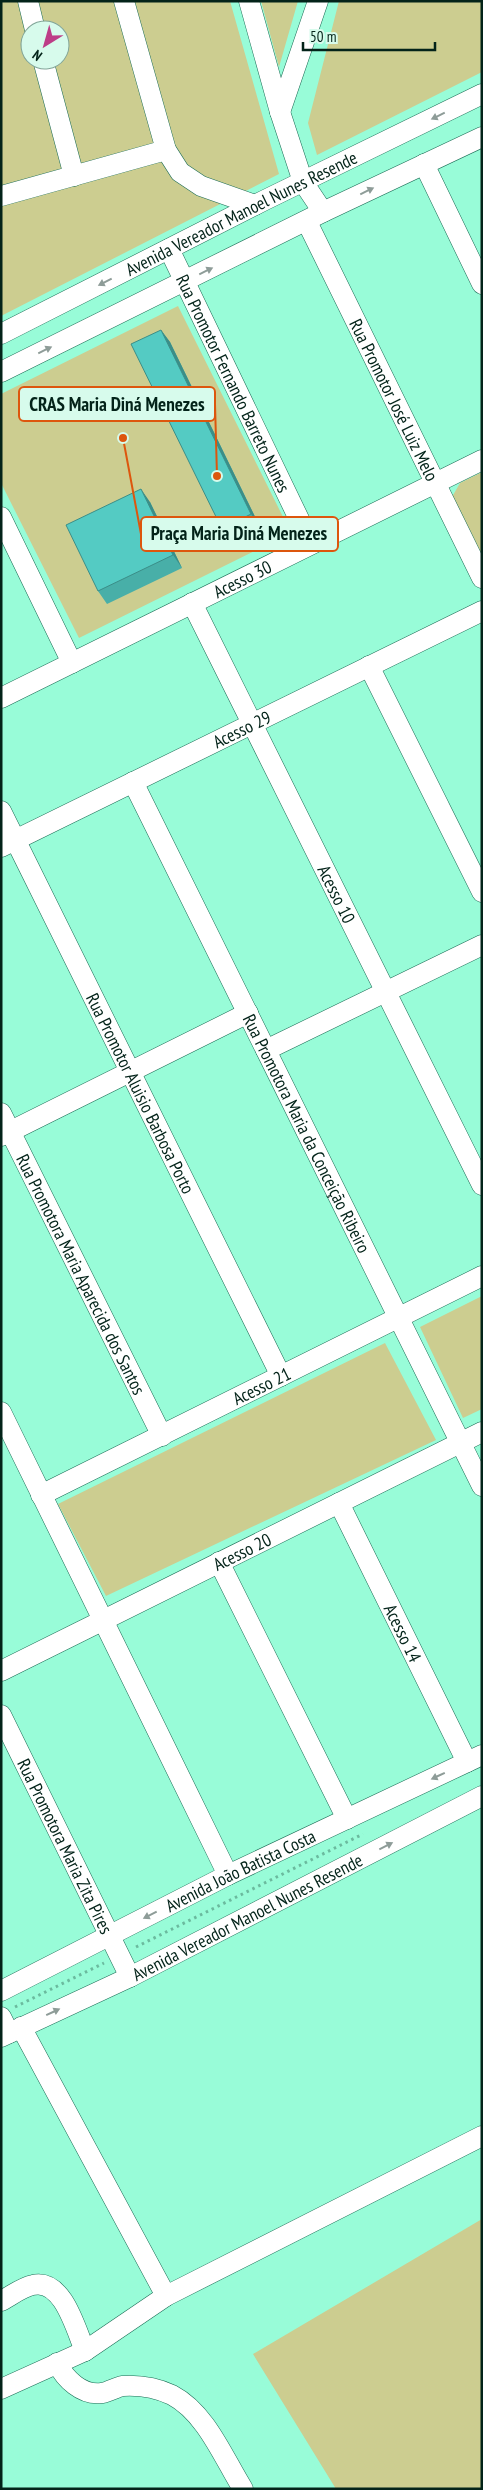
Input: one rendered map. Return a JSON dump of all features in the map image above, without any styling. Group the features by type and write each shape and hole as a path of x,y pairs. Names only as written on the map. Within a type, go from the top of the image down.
{"street":[{"path":"28,1 33,20"},
{"path":"124,1 166,150 180,172 201,186 255,205"},
{"name":"Rua Promotor José Luiz Melo","path":"249,1 280,112 315,217 435,483 482,578"},
{"path":"280,112 318,1"},
{"path":"46,70 74,176"},
{"name":"Avenida Vereador Manoel Nunes Resende","path":"1,334 255,205 482,94"},
{"name":"Avenida Vereador Manoel Nunes Resende","path":"1,372 482,137"},
{"path":"1,196 166,150"},
{"path":"424,164 482,284"},
{"name":"Rua Promotor Fernando Barreto Nunes","path":"170,249 311,544"},
{"name":"Acesso 30","path":"1,698 482,460"},
{"path":"1,517 72,663"},
{"name":"Acesso 10","path":"192,603 384,992 482,1185"},
{"name":"Acesso 29","path":"8,843 482,611"},
{"path":"369,666 482,892"},
{"name":"Rua Promotora Maria da Conceição Ribeiro","path":"133,782 482,1486"},
{"name":"Rua Promotor Aluisio Barbosa Porto","path":"1,811 8,843 130,1072 281,1376"},
{"path":"266,1050 482,945"},
{"path":"6,1133 248,1013"},
{"name":"Rua Promotora Maria Aparecida dos Santos","path":"1,1112 6,1133 162,1436"},
{"name":"Acesso 21","path":"41,1495 482,1276"},
{"path":"1,1412 228,1875"},
{"name":"Acesso 20","path":"1,1671 482,1432"},
{"name":"Acesso 14","path":"339,1503 475,1759"},
{"path":"219,1562 347,1820"},
{"name":"Rua Promotora Maria Zita Pires","path":"1,1716 130,1977"},
{"name":"Avenida João Batista Costa","path":"1,1990 228,1875 475,1759"},
{"name":"Avenida Vereador Manoel Nunes Resende","path":"9,2025 130,1977 482,1796"},
{"path":"9,2025 166,2296"},
{"path":"1,2389 85,2351 166,2296 482,2136"},
{"path":"1,2301 32,2285 51,2288 63,2300 85,2351"},
{"path":"57,2363 66,2378 86,2391 102,2393 121,2386 147,2387 172,2395 185,2404 200,2420 243,2489"}],"path":[{"path":"9,2025 119,1956 366,1832"}],"green space":[{"path":"1,1 230,1 279,174 1,316"},
{"path":"261,1 298,1 279,67"},
{"path":"339,1 482,1 482,72 317,155 308,123"},
{"path":"178,306 291,533 79,638 1,483 1,394"},
{"path":"482,472 482,558 452,497 460,483"},
{"path":"482,1296 482,1409 463,1418 420,1327"},
{"path":"385,1343 436,1440 106,1596 58,1504"},
{"path":"482,2219 482,2489 336,2489 253,2354"}],"building":[{"path":"161,330 251,514 222,529 131,344"},
{"path":"141,489 173,555 98,591 66,525"}],"place":[{"name":"Praça Maria Diná Menezes","path":"123,438"},
{"name":"CRAS Maria Diná Menezes","path":"217,476"}]}
